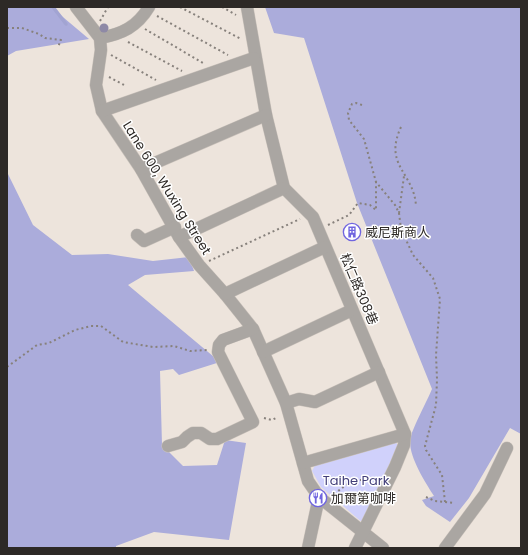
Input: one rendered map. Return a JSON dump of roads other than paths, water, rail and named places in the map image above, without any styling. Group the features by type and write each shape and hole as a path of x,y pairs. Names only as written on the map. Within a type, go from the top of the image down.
{"street":[{"path":"76,7 99,40 131,28 148,9"},
{"path":"137,235 144,241 177,232 284,188 254,58 247,7"},
{"name":"Lane 600, Wuxing Street","path":"99,40 96,85 102,111 140,169 177,232 199,265 253,329 283,407 308,481 319,497 383,548"},
{"path":"102,111 254,58"},
{"path":"140,169 266,115"},
{"name":"松仁路308巷","path":"284,188 313,217 405,434"},
{"path":"225,294 325,247"},
{"path":"263,352 352,310"},
{"path":"168,446 182,442 186,436 193,433 201,433 210,439 217,439 253,422 226,371 218,352 219,345 223,340 253,329"},
{"path":"283,407 299,399 315,402 379,372"},
{"path":"303,463 405,434 404,445 356,548"},
{"path":"445,548 485,494 507,448"},
{"path":"308,548 319,497"}],"waterway":[{"path":"53,7 66,24"}],"place":[{"name":"威尼斯商人","path":"352,232"},
{"name":"加爾第咖啡","path":"318,498"}],"park label":[{"name":"Taihe Park","path":"356,480"}]}
